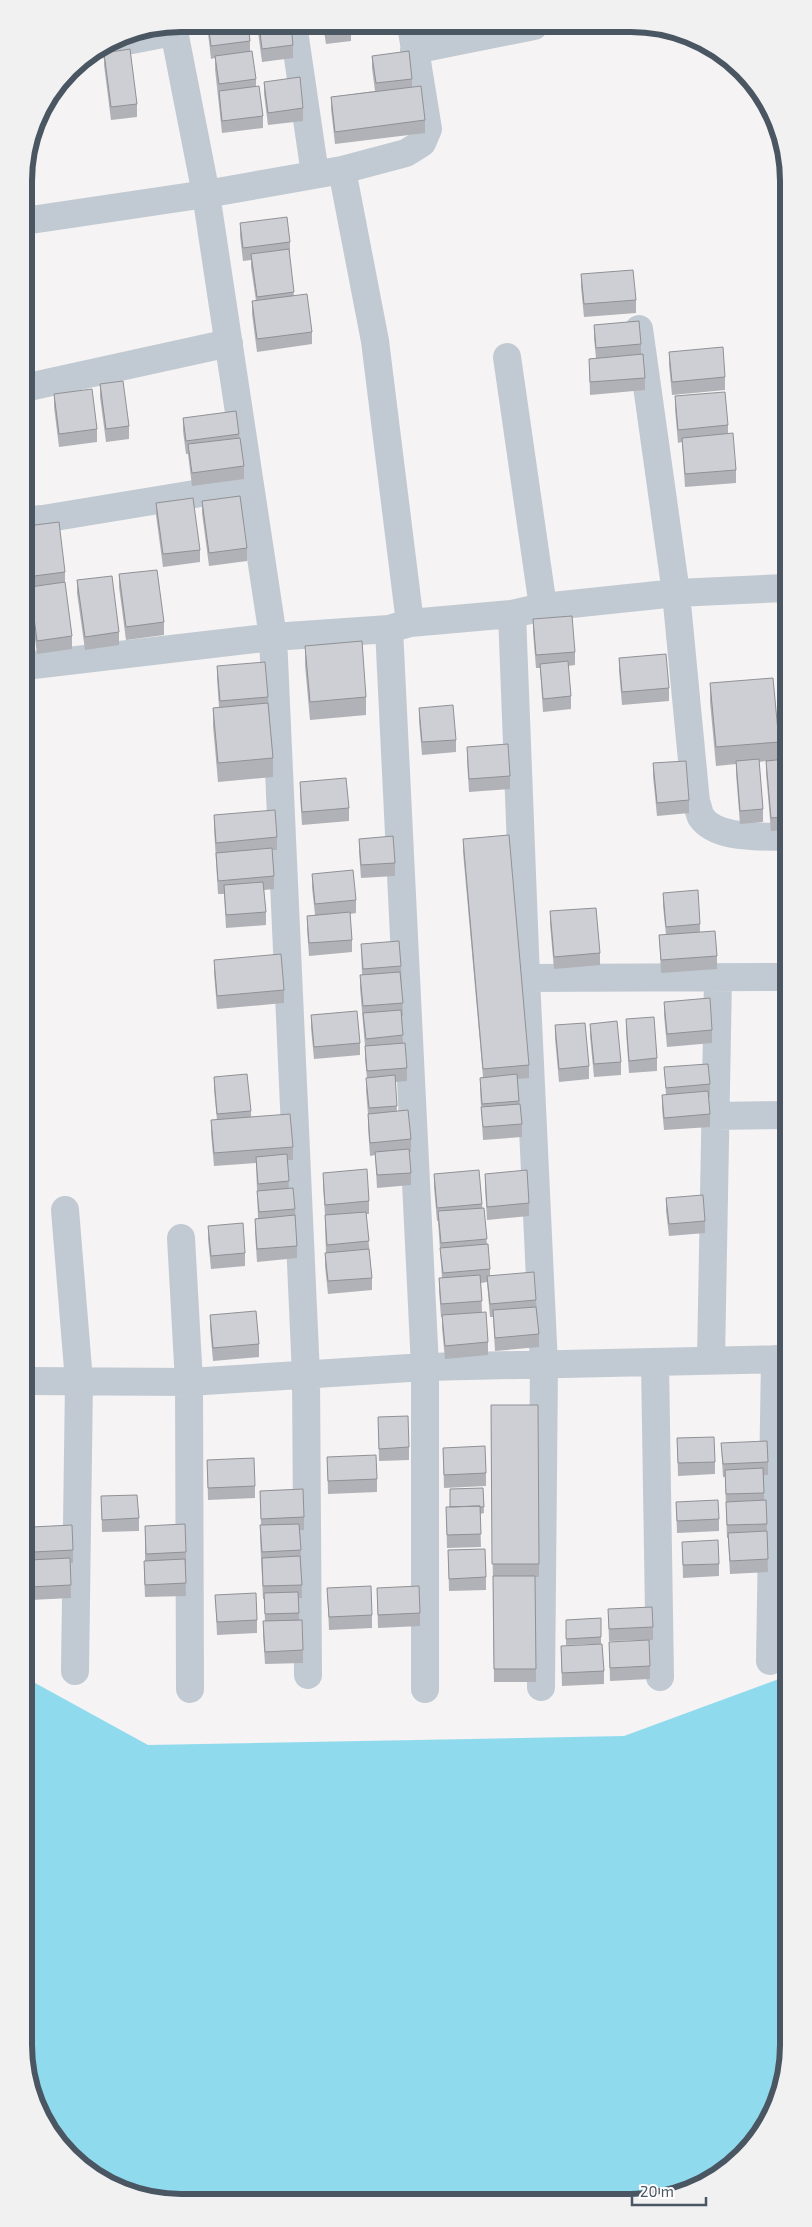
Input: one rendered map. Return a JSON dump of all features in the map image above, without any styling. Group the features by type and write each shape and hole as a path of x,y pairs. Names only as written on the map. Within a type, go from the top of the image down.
{"street":[{"path":"33,220 206,194 342,170 406,153 422,142 428,129 413,38 470,32"},
{"path":"174,33 206,194 230,342 249,485 273,637 306,1375 308,1675"},
{"path":"295,33 315,174"},
{"path":"342,170 375,342 400,626 426,1367 425,1689"},
{"path":"639,329 676,593 696,802 702,817 713,828 736,835 780,837"},
{"path":"33,386 230,342"},
{"path":"507,356 543,607"},
{"path":"33,520 249,485"},
{"path":"33,665 273,637 512,614 543,607 676,593 780,588"},
{"path":"512,614 526,978 544,1365 541,1687"},
{"path":"526,978 780,977"},
{"path":"711,1360 718,978"},
{"path":"715,1116 780,1116"},
{"path":"65,1210 79,1381 75,1671"},
{"path":"181,1238 190,1382 190,1689"},
{"path":"32,1381 190,1382 426,1367 779,1359"},
{"path":"655,1362 660,1677"},
{"path":"770,1661 779,1404"}],"water":[{"path":"779,1679 779,2055 777,2074 768,2102 759,2120 736,2151 721,2164 678,2187 640,2194 172,2194 134,2187 107,2174 91,2164 63,2136 40,2093 35,2074 32,2045 32,1681 148,1745 624,1736"}],"building":[{"path":"209,33 249,33 250,41 211,46"},
{"path":"260,33 292,33 293,45 262,49"},
{"path":"130,49 137,104 111,107 104,55 109,52"},
{"path":"252,51 256,79 219,84 215,56"},
{"path":"409,51 412,79 376,83 372,56"},
{"path":"300,77 303,108 268,113 264,82"},
{"path":"259,86 263,116 222,121 219,91"},
{"path":"421,86 425,120 335,132 331,97"},
{"path":"287,217 290,242 243,248 240,223"},
{"path":"289,249 294,292 257,297 251,254"},
{"path":"633,270 636,300 584,304 581,274"},
{"path":"307,294 312,332 257,339 252,301"},
{"path":"639,321 641,344 596,348 594,325"},
{"path":"723,347 725,377 672,382 669,352"},
{"path":"643,354 645,378 590,382 589,359"},
{"path":"123,381 129,426 106,429 100,384"},
{"path":"92,389 97,429 59,434 54,394"},
{"path":"725,392 728,425 678,430 675,396"},
{"path":"236,411 239,434 186,441 183,418"},
{"path":"733,433 736,470 685,474 682,438"},
{"path":"240,438 244,466 192,473 188,444"},
{"path":"240,496 247,548 209,553 202,501"},
{"path":"193,498 200,550 163,554 156,503"},
{"path":"59,522 65,572 34,576 33,525"},
{"path":"157,570 164,622 126,627 119,574"},
{"path":"112,576 119,632 85,637 77,580"},
{"path":"65,582 72,636 37,641 33,608 33,587"},
{"path":"572,616 575,652 536,655 533,619"},
{"path":"362,641 366,697 310,702 305,646"},
{"path":"666,654 669,688 622,692 619,658"},
{"path":"568,661 571,696 543,699 540,664"},
{"path":"265,662 268,697 220,701 217,666"},
{"path":"773,678 779,742 716,747 710,683"},
{"path":"268,703 273,758 218,763 213,708"},
{"path":"453,705 456,740 422,742 419,708"},
{"path":"508,744 510,776 469,779 467,747"},
{"path":"759,759 763,809 740,811 736,761"},
{"path":"780,760 780,817 771,818 766,761"},
{"path":"686,761 689,800 657,803 653,763"},
{"path":"346,778 349,808 302,812 300,782"},
{"path":"275,810 277,837 216,843 214,815"},
{"path":"509,835 529,1065 483,1069 463,839"},
{"path":"393,836 395,863 361,865 359,839"},
{"path":"272,848 274,876 218,881 216,853"},
{"path":"353,870 356,900 315,904 312,874"},
{"path":"263,882 266,912 226,915 224,885"},
{"path":"698,890 700,924 666,927 663,893"},
{"path":"596,908 600,953 554,957 550,911"},
{"path":"350,912 352,940 309,943 307,916"},
{"path":"715,931 717,956 661,960 659,935"},
{"path":"399,941 401,966 363,969 361,944"},
{"path":"281,954 284,990 217,996 214,960"},
{"path":"400,972 403,1003 363,1006 360,975"},
{"path":"710,998 712,1030 667,1034 664,1002"},
{"path":"401,1010 403,1035 366,1039 363,1013"},
{"path":"357,1011 360,1043 314,1047 311,1015"},
{"path":"654,1017 657,1058 629,1061 626,1019"},
{"path":"617,1021 621,1062 594,1064 590,1024"},
{"path":"585,1023 589,1066 559,1069 555,1025"},
{"path":"405,1043 407,1068 367,1071 365,1046"},
{"path":"708,1064 710,1084 666,1088 664,1067"},
{"path":"247,1074 251,1111 217,1114 214,1077"},
{"path":"517,1074 519,1101 482,1104 480,1078"},
{"path":"395,1075 397,1106 369,1108 366,1078"},
{"path":"708,1091 710,1114 664,1118 662,1095"},
{"path":"520,1104 522,1124 483,1127 481,1107"},
{"path":"408,1110 411,1139 370,1143 368,1114"},
{"path":"290,1114 293,1147 214,1153 211,1120"},
{"path":"409,1149 411,1173 377,1175 375,1152"},
{"path":"287,1154 289,1181 258,1184 256,1157"},
{"path":"367,1169 369,1201 325,1205 323,1173"},
{"path":"479,1170 482,1204 437,1208 434,1174"},
{"path":"527,1170 529,1203 487,1207 485,1174"},
{"path":"293,1188 295,1209 259,1212 257,1191"},
{"path":"703,1195 705,1221 669,1224 666,1198"},
{"path":"484,1208 487,1239 441,1243 438,1211"},
{"path":"366,1212 369,1241 327,1245 325,1215"},
{"path":"295,1215 297,1246 257,1249 255,1219"},
{"path":"243,1223 245,1253 211,1256 208,1226"},
{"path":"488,1244 490,1269 443,1273 440,1248"},
{"path":"369,1249 372,1278 328,1281 325,1253"},
{"path":"534,1272 536,1300 490,1304 487,1276"},
{"path":"480,1275 482,1301 441,1304 439,1278"},
{"path":"536,1307 539,1334 495,1338 493,1310"},
{"path":"256,1311 259,1344 213,1348 210,1315"},
{"path":"486,1312 488,1342 445,1346 442,1315"},
{"path":"491,1405 538,1405 539,1564 492,1564"},
{"path":"408,1416 409,1447 379,1449 378,1417"},
{"path":"714,1437 715,1462 678,1463 677,1438"},
{"path":"767,1441 768,1462 723,1464 721,1443"},
{"path":"485,1446 486,1473 444,1475 443,1448"},
{"path":"376,1455 377,1479 328,1481 327,1457"},
{"path":"254,1458 255,1486 208,1488 207,1460"},
{"path":"763,1468 764,1493 726,1494 725,1470"},
{"path":"483,1488 484,1507 450,1507 450,1489"},
{"path":"303,1489 304,1517 261,1519 260,1491"},
{"path":"137,1495 139,1518 102,1520 101,1496"},
{"path":"718,1500 719,1519 677,1521 676,1502"},
{"path":"766,1500 767,1524 727,1525 726,1502"},
{"path":"480,1506 481,1534 447,1535 446,1507"},
{"path":"185,1524 186,1552 146,1554 145,1526"},
{"path":"299,1524 301,1550 262,1552 260,1525"},
{"path":"72,1525 73,1550 34,1552 32,1527"},
{"path":"767,1531 768,1559 730,1561 728,1533"},
{"path":"718,1540 719,1564 683,1565 682,1542"},
{"path":"485,1549 486,1577 449,1579 448,1550"},
{"path":"300,1556 302,1585 263,1586 262,1558"},
{"path":"70,1558 71,1585 32,1587 32,1560"},
{"path":"185,1559 186,1583 145,1585 144,1561"},
{"path":"493,1576 535,1576 536,1669 494,1669"},
{"path":"371,1586 372,1615 329,1617 327,1588"},
{"path":"419,1586 420,1613 378,1615 377,1588"},
{"path":"298,1592 299,1613 265,1614 264,1593"},
{"path":"256,1593 257,1620 217,1622 215,1595"},
{"path":"652,1607 653,1627 609,1629 608,1609"},
{"path":"601,1618 601,1637 566,1639 566,1620"},
{"path":"302,1620 303,1650 265,1652 263,1621"},
{"path":"649,1640 650,1666 610,1668 609,1642"},
{"path":"602,1644 604,1671 562,1673 561,1646"}]}
